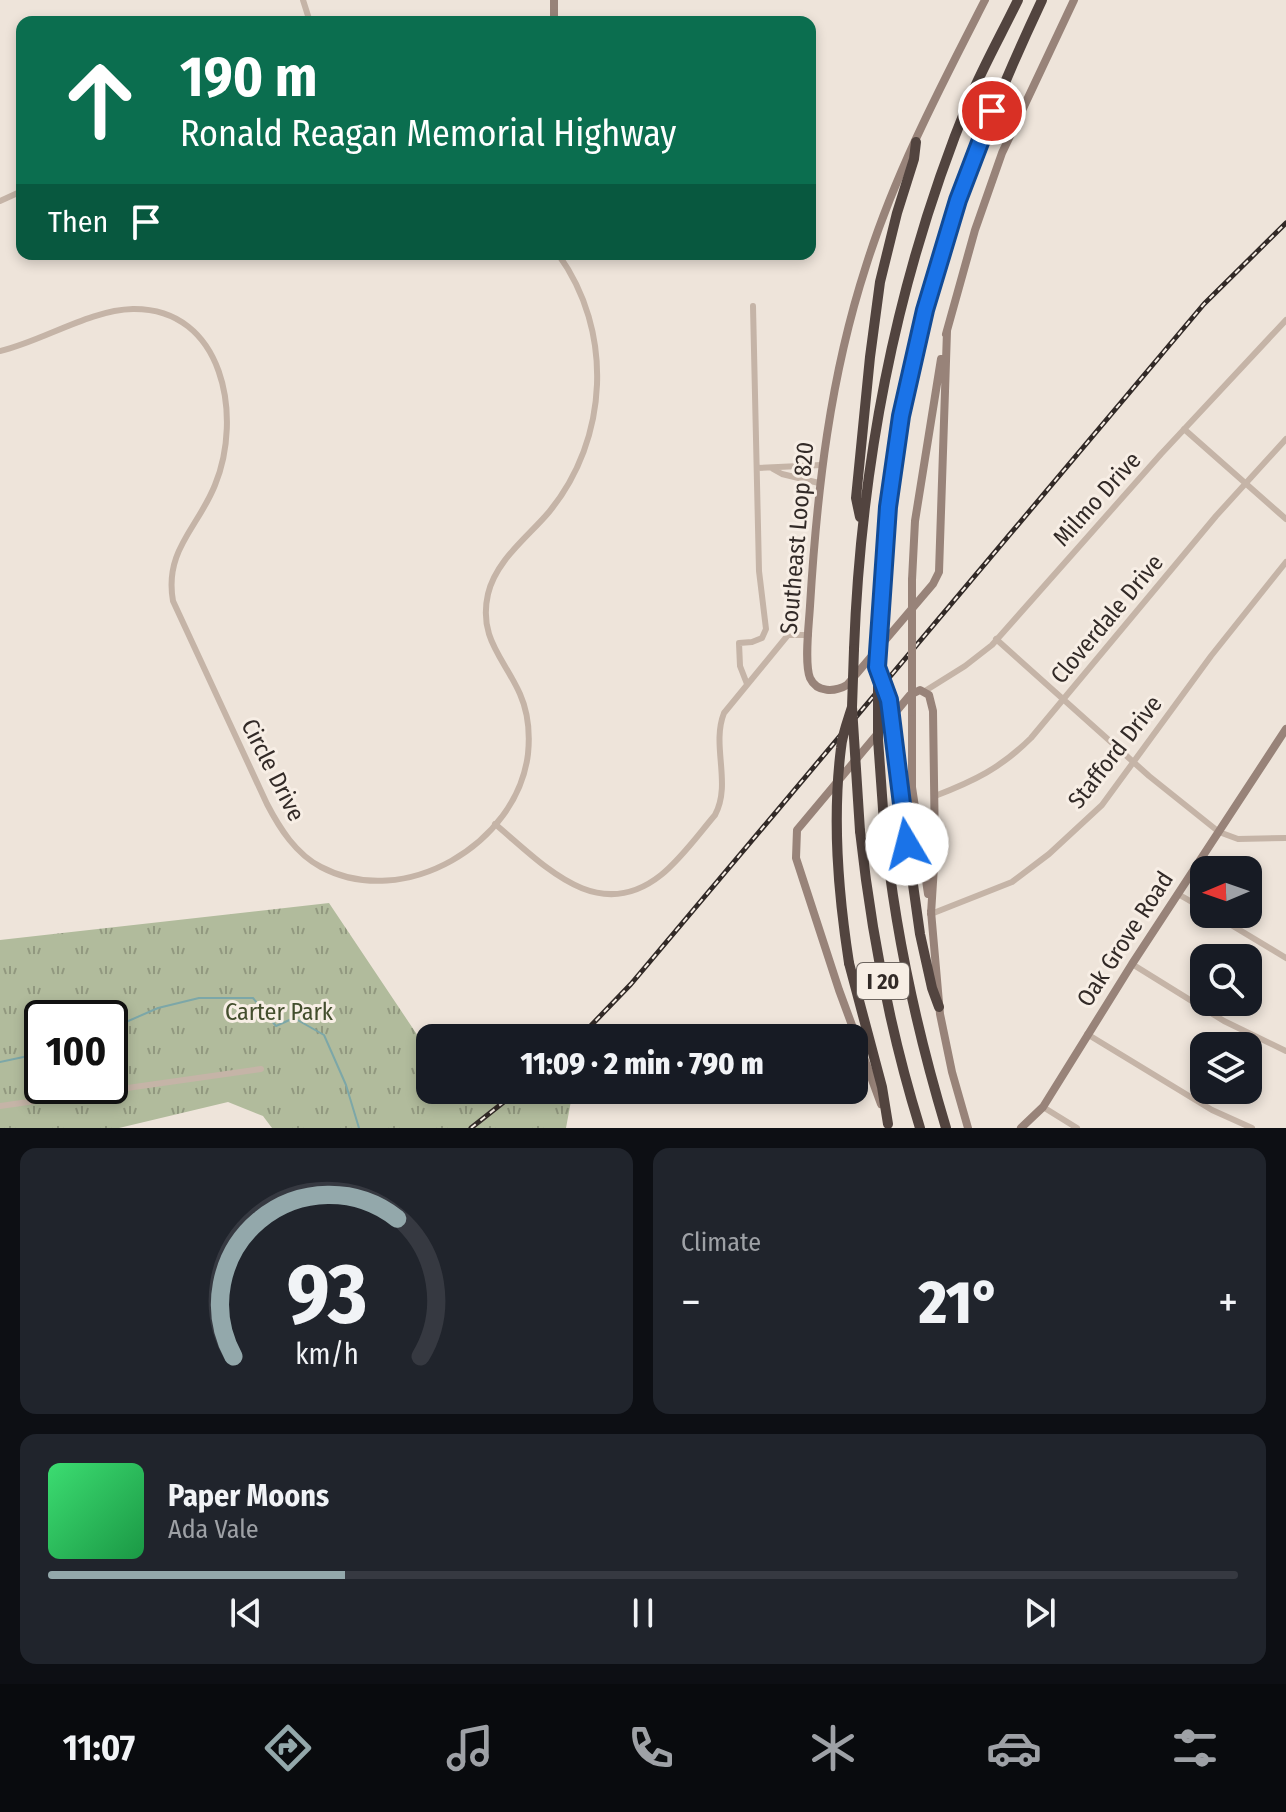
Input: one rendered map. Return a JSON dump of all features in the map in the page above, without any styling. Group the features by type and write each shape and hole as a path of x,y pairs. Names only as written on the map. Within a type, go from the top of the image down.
{"highway":[{"name":"I 20","path":"920,1128 899,1057 882,979 860,831 852,707 862,523 897,317 946,159 971,95 1018,0"},
{"name":"I 20","path":"946,1128 901,950 884,823 877,667 885,532 897,440 925,310 969,168 1001,87 1042,0"},
{"path":"862,523 856,498 874,319 888,246 914,159 916,142"},
{"path":"877,667 889,700 920,934 939,1007"},
{"path":"852,707 841,746 837,823 841,908 849,963 882,1087 889,1126"}],"main road":[{"name":"Southeast Loop 820","path":"947,331 939,572 933,584 852,679 840,689 823,689 811,681 809,674 809,635 819,483 833,393 865,267 944,79 985,0"},
{"name":"Southeast Loop 820","path":"931,914 912,787 912,580 917,507 937,379 975,230 1002,153 1074,0"},
{"path":"889,1126 798,864 795,835 910,695 925,691 932,701 933,711 935,796 931,914 939,1007 952,1072 968,1128"},
{"name":"Oak Grove Road","path":"1021,1128 1043,1107 1132,964 1286,729"}],"street":[{"name":"Circle Drive","path":"0,351 97,316 132,309 165,314 198,336 216,362 226,399 222,461 210,497 176,552 171,591 177,612 284,834 297,849 321,867 351,878 385,882 402,880 437,869 459,856 495,824 516,792 524,772 527,719 520,693 489,637 486,611 488,595 505,561 549,512 574,475 585,449 596,400 598,365 592,327 581,293 562,260"},
{"path":"747,684 740,666 739,643 762,638 766,629 759,571 753,306"},
{"name":"Milmo Drive","path":"925,691 975,659 996,639 1286,320"},
{"path":"1184,429 1286,519"},
{"name":"Cloverdale Drive","path":"935,796 979,779 1016,752 1286,439"},
{"path":"757,468 821,465"},
{"path":"773,469 819,483"},
{"name":"Stafford Drive","path":"931,914 1012,882 1102,805 1211,656 1286,562"},
{"path":"495,824 563,880 583,891 628,892 653,881 674,862 720,806 723,789 721,721 724,713 788,635 809,635"},
{"path":"996,639 1133,761 1219,832 1238,839 1286,838"},
{"path":"1178,894 1190,901"},
{"path":"1236,928 1286,958"},
{"path":"1132,964 1224,1021 1286,1051"},
{"path":"1087,1034 1212,1110 1252,1128"},
{"path":"0,1106 261,1069"},
{"path":"1043,1107 1077,1128"}],"green space":[{"name":"Carter Park","path":"329,903 416,1033 416,1104 570,1104 566,1128 272,1128 263,1116 228,1102 119,1128 0,1128 0,940"}],"waterway":[{"path":"128,1021 158,1008 199,998 253,998 276,1026 294,1018 324,1035 346,1085 359,1128"},
{"path":"0,1062 24,1057"}],"railway":[{"path":"592,1024 631,984 1204,304 1286,223"},
{"path":"471,1128 501,1104"}],"route":[{"path":"907,844 889,700 877,667 888,507 901,416 925,310 950,221 992,111"}]}
